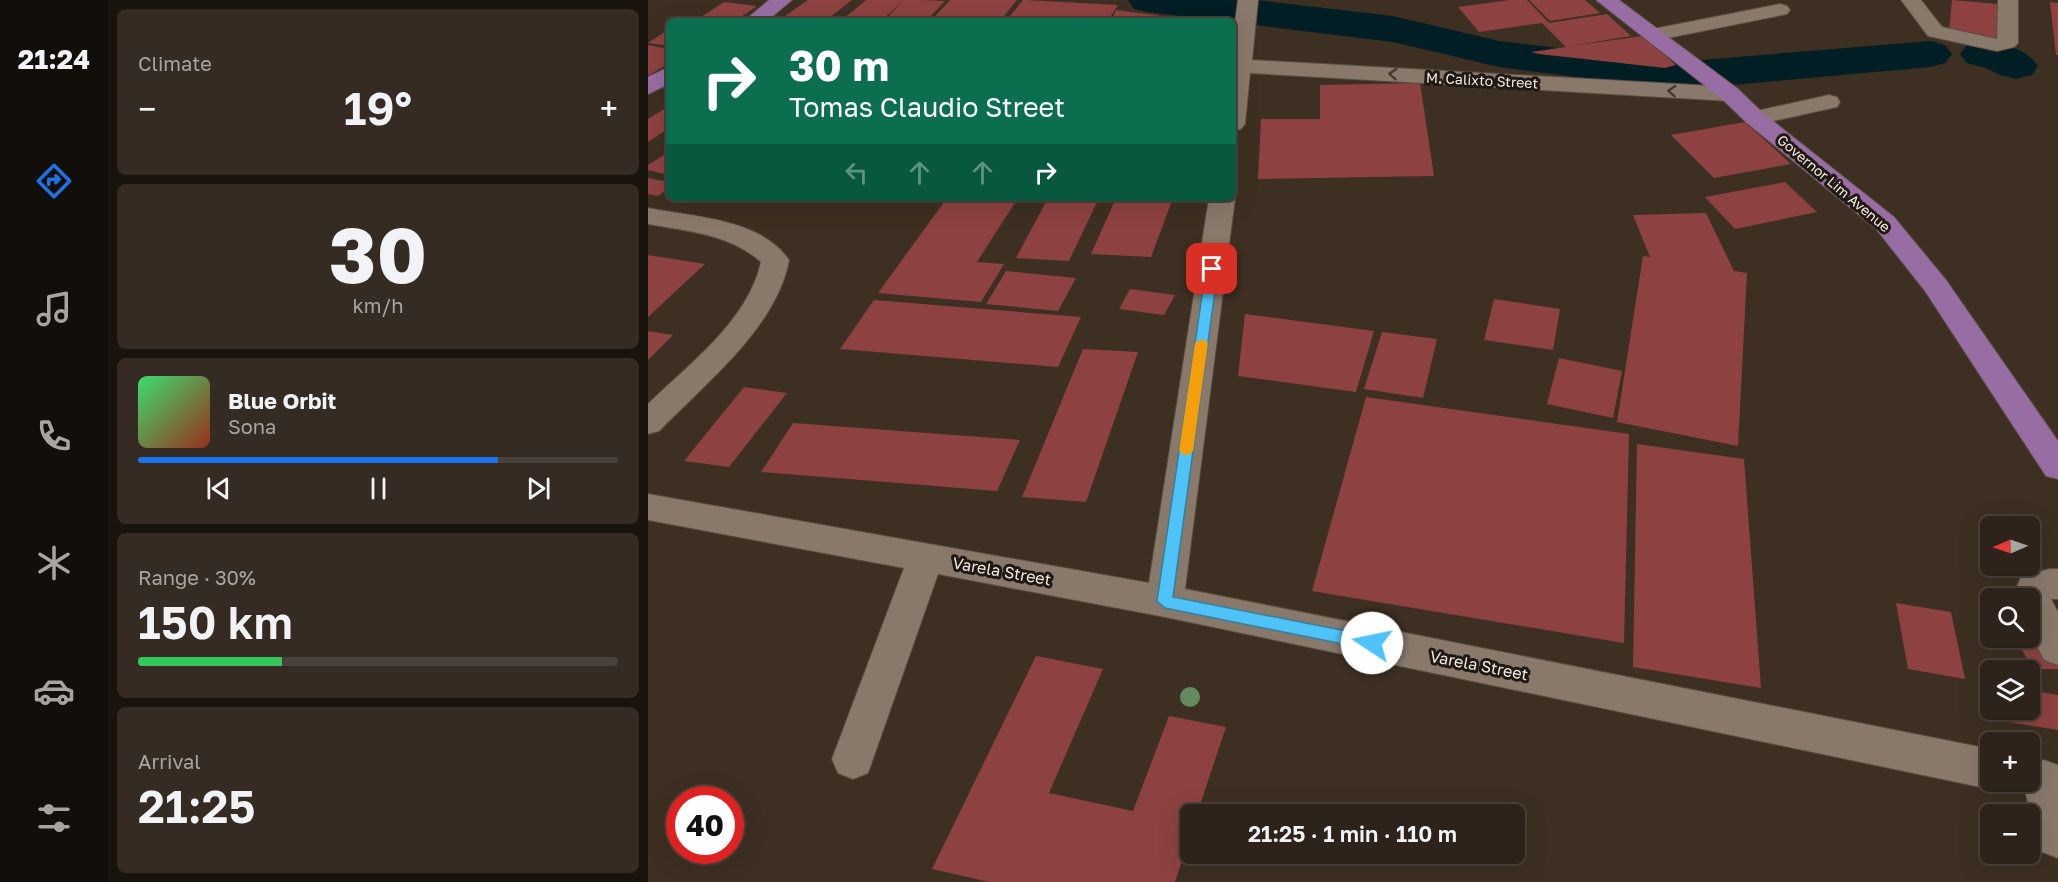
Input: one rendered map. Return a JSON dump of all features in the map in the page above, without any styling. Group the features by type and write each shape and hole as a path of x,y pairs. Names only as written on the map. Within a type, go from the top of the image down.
{"main road":[{"path":"758,18 782,0"},
{"name":"Governor Lim Avenue","path":"1606,0 1721,88 1885,223 1907,248 2058,467"},
{"path":"648,87 666,76"}],"street":[{"path":"1237,65 1248,0"},
{"path":"1911,0 1935,32 1997,45 2007,43 2007,0"},
{"path":"1653,36 1780,10"},
{"name":"M. Calixto Street","path":"1237,65 1721,88"},
{"path":"1755,118 1829,102"},
{"path":"1165,601 1222,201"},
{"path":"648,216 732,234 765,248 776,260 776,272 751,316 648,423"},
{"name":"Varela Street","path":"648,507 1165,601 1980,767"},
{"path":"853,759 926,557"},
{"path":"2058,584 2034,588 2031,599 2058,648"},
{"path":"2044,780 2058,836"}],"building":[{"path":"808,0 852,0 829,18 785,18 785,16"},
{"path":"866,0 945,1 929,18 887,18 902,2 884,18 845,18"},
{"path":"950,0 1017,0 1002,18 934,18"},
{"path":"1023,0 1118,5 1110,18 1008,18"},
{"path":"1527,0 1549,23 1607,14 1631,36 1570,46 1643,36 1676,65 1665,68 1531,52 1566,47 1542,23 1479,32 1458,7"},
{"path":"1529,0 1585,0 1600,13 1550,21"},
{"path":"1952,0 1998,4 1997,39 1949,31"},
{"path":"724,2 757,6 739,18 700,18"},
{"path":"2050,2 2058,3 2058,55 2056,55"},
{"path":"1116,10 1178,18 1112,18"},
{"path":"666,31 666,46 648,43"},
{"path":"648,45 666,48 666,65 648,76"},
{"path":"1420,83 1434,176 1258,179 1261,119 1320,119 1320,85"},
{"path":"666,108 666,130 648,142 648,119"},
{"path":"1745,122 1791,164 1714,178 1671,135"},
{"path":"666,154 666,174 648,170 648,165"},
{"path":"648,178 666,181 666,190 658,196 648,194"},
{"path":"1785,182 1817,212 1735,229 1705,197"},
{"path":"945,201 1016,201 977,262 1004,264 981,302 878,293"},
{"path":"1046,201 1098,201 1069,261 1016,258"},
{"path":"1115,201 1172,201 1151,257 1091,254"},
{"path":"1706,213 1734,271 1747,273 1738,446 1617,422 1643,256 1650,257 1633,215"},
{"path":"648,255 705,264 648,317"},
{"path":"1006,271 1076,278 1058,311 986,304"},
{"path":"1130,289 1175,295 1164,315 1119,309"},
{"path":"1494,299 1560,309 1553,350 1484,340"},
{"path":"874,300 1081,317 1058,367 840,349"},
{"path":"1245,314 1374,331 1356,392 1238,376"},
{"path":"648,331 673,335 648,360"},
{"path":"1382,332 1437,339 1423,398 1364,389"},
{"path":"1083,349 1138,352 1086,502 1022,497"},
{"path":"1559,358 1622,371 1613,418 1547,404"},
{"path":"744,387 787,393 729,467 684,461"},
{"path":"1366,397 1629,434 1624,643 1312,591"},
{"path":"793,423 1020,440 997,491 761,472"},
{"path":"1637,444 1744,459 1761,688 1633,667"},
{"path":"1896,603 1951,612 1965,679 1908,669"},
{"path":"2040,611 2058,612 2058,669 2040,669 2040,660 2027,660 2021,648 2040,648"},
{"path":"1036,656 1103,669 1049,793 1133,811 1169,716 1226,727 1200,804 1180,804 1181,864 1175,882 989,882 932,869"},
{"path":"2040,692 2058,695 2058,730 1997,720 2040,720"}],"waterway":[{"path":"1148,0 1237,11"},
{"path":"1253,12 1393,29 1499,54 1677,76 1930,54"},
{"path":"1982,54 1997,56 2016,66"}],"slow traffic":[{"path":"1186,451 1202,343"}],"route":[{"path":"1212,269 1165,601 1372,643"}]}
